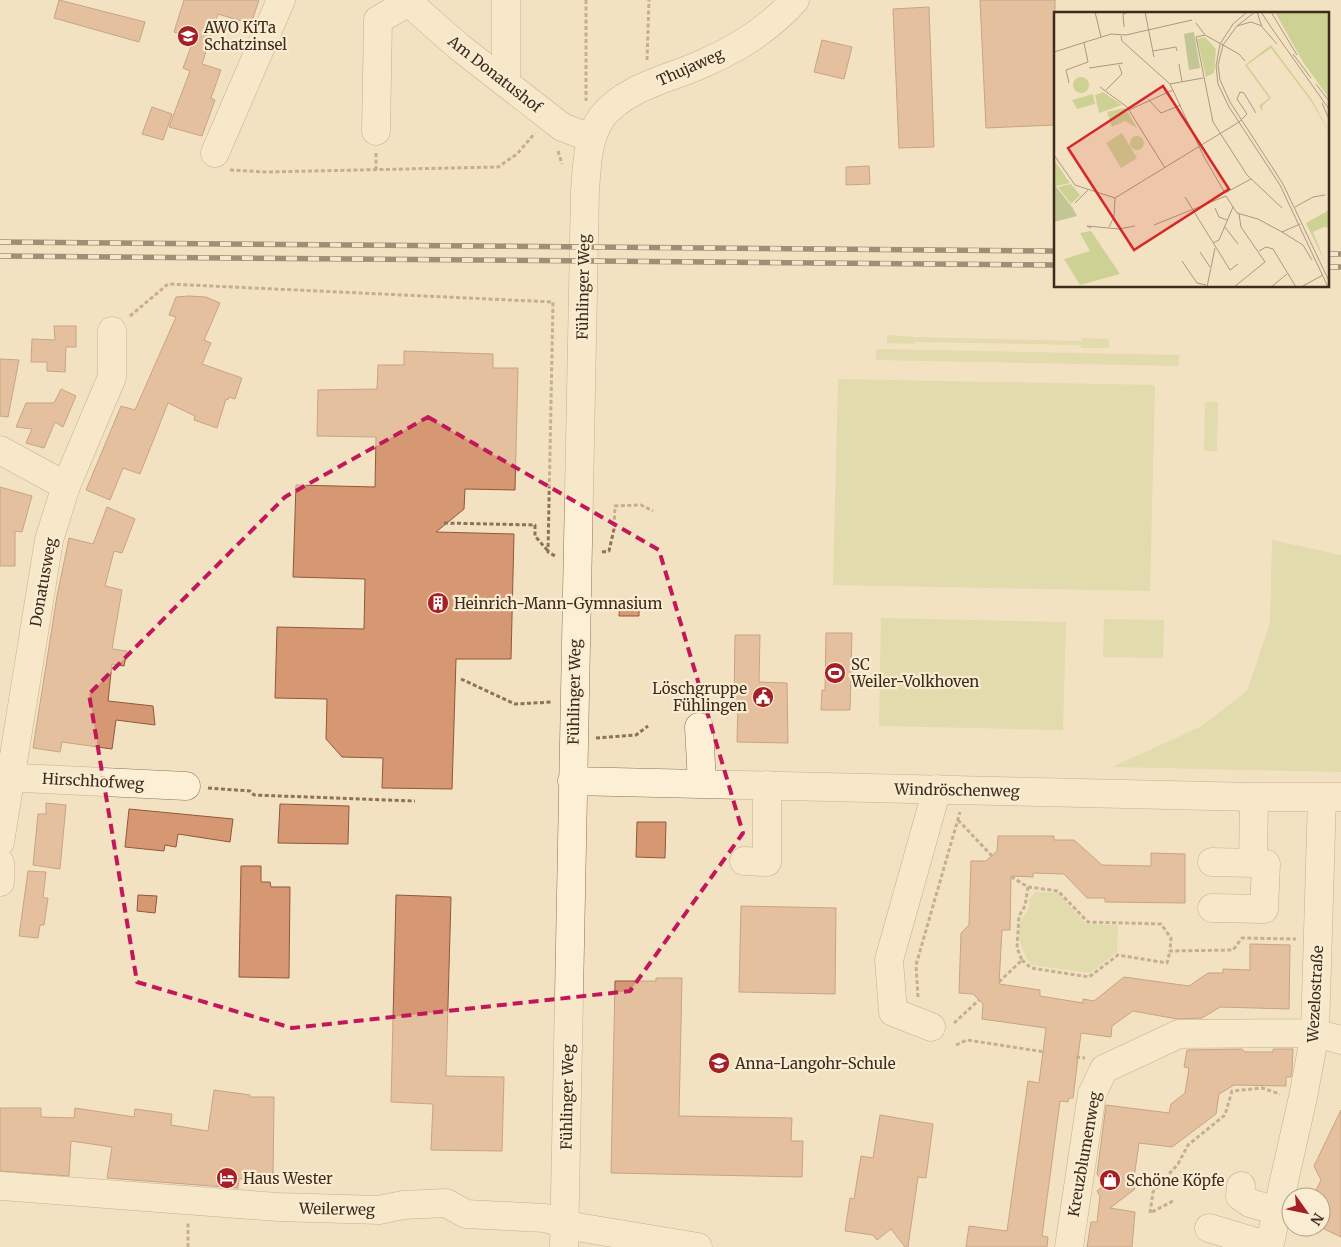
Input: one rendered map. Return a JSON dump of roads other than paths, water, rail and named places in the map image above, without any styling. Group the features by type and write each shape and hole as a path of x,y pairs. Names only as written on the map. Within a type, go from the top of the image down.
{"street":[{"path":"215,153 281,0"},
{"path":"506,0 506,82"},
{"name":"Thujaweg","path":"591,138 601,118 615,103 654,83 703,64 736,46 766,28 795,0"},
{"path":"376,131 378,20 407,1"},
{"name":"Am Donatushof","path":"407,1 458,46 562,127 591,138"},
{"name":"Fühlinger Weg","path":"564,1235 574,700 567,557 585,190 591,138"},
{"name":"Donatusweg","path":"0,842 5,777 49,540 66,486 112,377 112,331"},
{"path":"0,450 66,486"},
{"path":"699,727 702,783"},
{"name":"Hirschhofweg","path":"5,777 186,786"},
{"name":"Windröschenweg","path":"572,781 1254,797 1331,797"},
{"path":"744,861 767,862 767,785"},
{"path":"937,789 889,960 893,1012 939,1028"},
{"path":"1253,863 1254,797"},
{"name":"Wezelostraße","path":"1273,1246 1277,1211 1303,1098 1315,1033 1318,940 1331,797"},
{"path":"1212,862 1266,864 1264,909 1212,908"},
{"path":"0,863 0,882"},
{"name":"Kreuzblumenweg","path":"1069,1247 1092,1094 1104,1069 1179,1034 1315,1033 1341,1040"},
{"name":"Weilerweg","path":"0,1186 287,1208 379,1210 403,1205 446,1204 466,1214 545,1218 564,1235 578,1228 698,1247"},
{"path":"1241,1186 1240,1196 1250,1203 1277,1211"},
{"path":"1209,1228 1273,1246"}],"railway":[{"path":"0,242 1054,251"},
{"path":"1328,254 1341,254"},
{"path":"0,256 1054,265"},
{"path":"1328,267 1341,267"}],"place":[{"name":"AWO KiTa Schatzinsel","path":"188,36"},
{"name":"Heinrich-Mann-Gymnasium","path":"438,603"},
{"name":"SC Weiler-Volkhoven","path":"835,673"},
{"name":"Löschgruppe Fühlingen","path":"763,697"},
{"name":"Anna-Langohr-Schule","path":"719,1063"},
{"name":"Haus Wester","path":"227,1178"},
{"name":"Schöne Köpfe","path":"1110,1180"}]}
